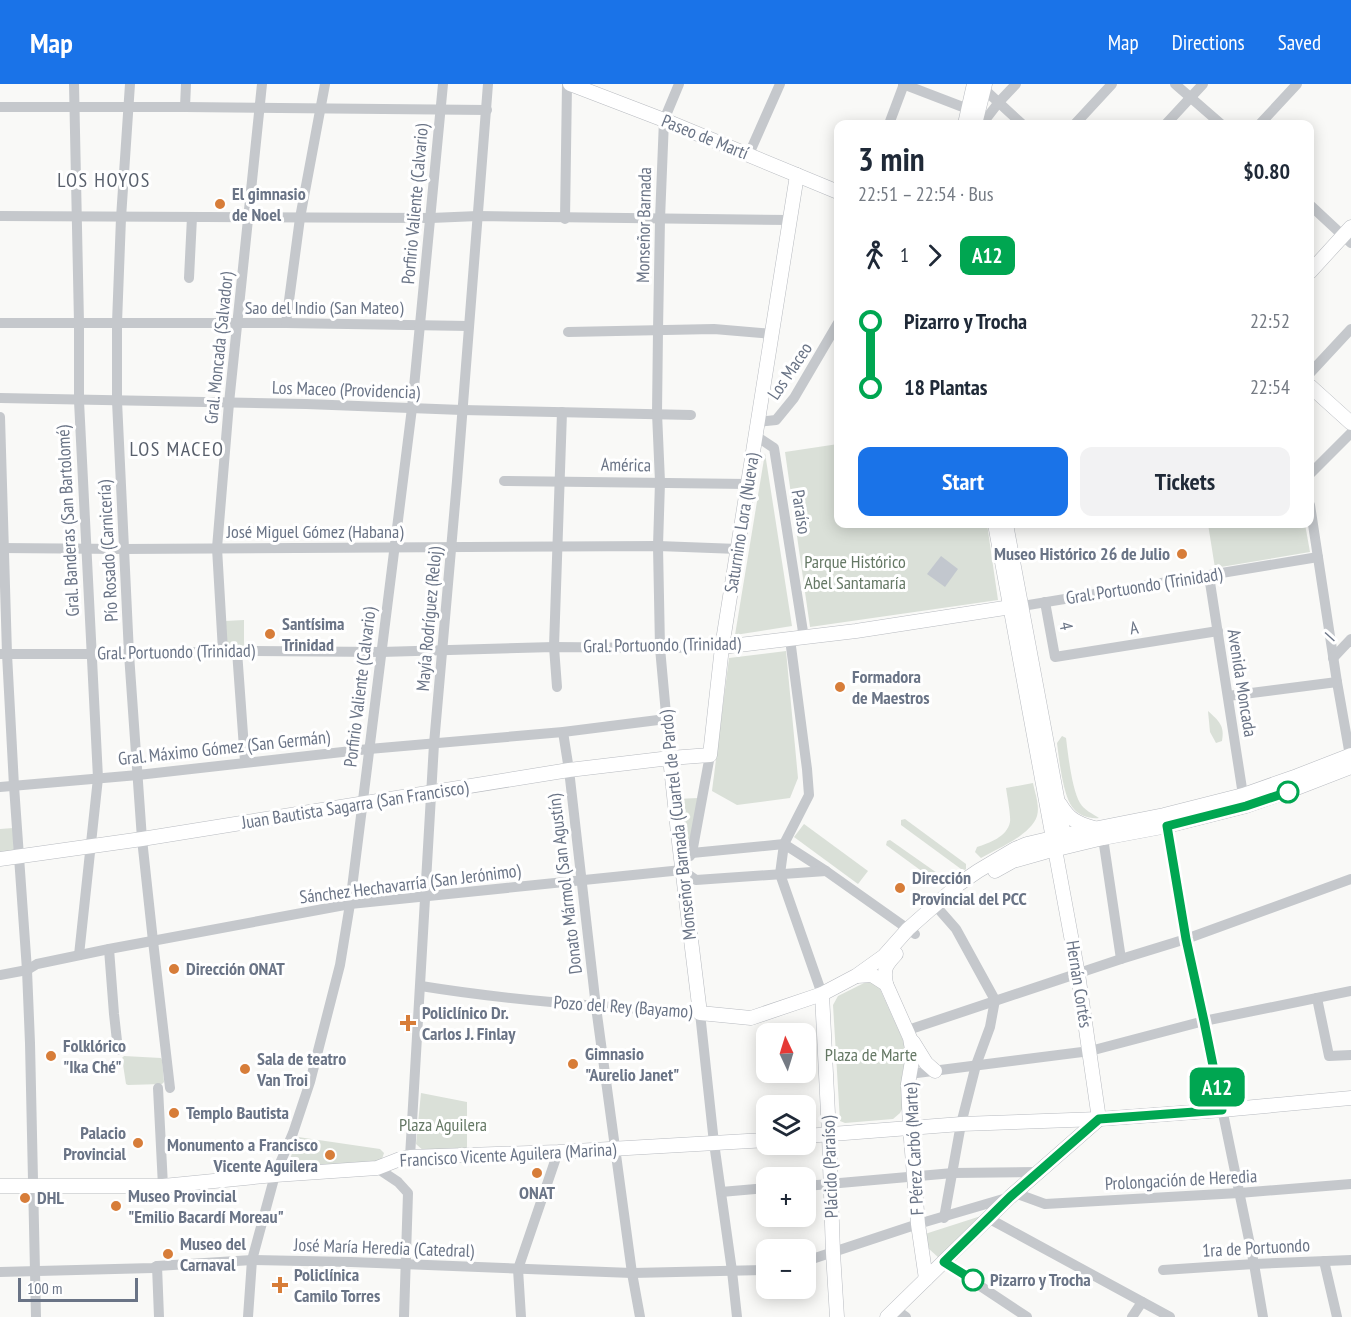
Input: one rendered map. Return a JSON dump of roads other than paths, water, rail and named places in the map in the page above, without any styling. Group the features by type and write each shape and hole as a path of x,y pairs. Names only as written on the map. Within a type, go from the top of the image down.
{"main road":[{"name":"Paseo de Martí","path":"568,84 602,90 664,120 834,190"},
{"path":"966,120 968,109 981,86"},
{"path":"976,120 981,86"},
{"name":"Saturnino Lora (Nueva)","path":"710,755 722,647 797,175"},
{"path":"1314,268 1348,235"},
{"path":"1314,390 1351,423"},
{"path":"996,528 1016,607"},
{"path":"1006,528 1016,607"},
{"name":"Gral. Portuondo (Trinidad)","path":"722,647 804,638 1016,607"},
{"name":"Hernán Cortés","path":"1016,607 1052,801 1099,1119"},
{"name":"Juan Bautista Sagarra (San Francisco)","path":"0,859 142,839 569,770 710,755"},
{"name":"Monseñor Barnada (Cuartel de Pardo)","path":"670,758 700,1013"},
{"path":"1027,844 1039,833 1052,801 1079,824 1099,833 1167,826 1246,806 1289,791 1351,759"},
{"path":"938,908 959,884 1027,844 1099,833 1164,816 1243,795 1351,759"},
{"path":"886,984 884,974 886,965 911,931 938,908 969,886 1013,861 1058,841"},
{"name":"Pozo del Rey (Bayamo)","path":"700,1013 751,1018 822,994 856,976 884,956 911,931"},
{"path":"856,976 872,975 886,984"},
{"name":"F Pérez Carbó (Marte)","path":"886,984 909,1034 913,1055 909,1074 910,1127 918,1224 926,1279"},
{"name":"Plácido (Paraíso)","path":"822,994 837,1317"},
{"path":"909,1034 922,1059 935,1071"},
{"path":"816,1135 961,1124 1099,1119 1351,1098"},
{"path":"896,1314 926,1279 988,1218 1099,1119"},
{"name":"Francisco Vicente Aguilera (Marina)","path":"0,1186 163,1186 377,1168 410,1157 558,1152 756,1141"},
{"path":"921,1246 929,1257 944,1262"}],"street":[{"name":"Gral. Banderas (San Bartolomé)","path":"74,84 79,401 98,778 79,956"},
{"name":"Pío Rosado (Carnicería)","path":"130,84 121,218 117,401 129,654 142,839 170,1088"},
{"path":"185,107 186,84"},
{"name":"Gral. Moncada (Salvador)","path":"224,651 217,549 229,403 262,84"},
{"path":"286,323 300,218 325,84"},
{"name":"Porfirio Valiente (Calvario)","path":"248,1317 252,1260 275,1175 293,1133 310,1082 340,965 350,904 412,408 443,84"},
{"name":"Mayía Rodríguez (Reloj)","path":"410,1157 434,744 452,547 488,84"},
{"path":"565,219 568,84"},
{"path":"664,120 679,84"},
{"path":"749,154 780,84"},
{"path":"890,120 904,84 968,109"},
{"path":"985,120 1016,84"},
{"path":"1079,120 1112,84"},
{"path":"1175,84 1217,120"},
{"path":"1170,120 1203,84"},
{"path":"1264,120 1297,84"},
{"path":"981,86 1018,120"},
{"path":"0,107 487,110"},
{"name":"Monseñor Barnada","path":"658,331 664,120"},
{"path":"1314,208 1348,235"},
{"path":"0,216 121,218 478,216 565,219 790,220"},
{"path":"189,278 192,217"},
{"name":"Sao del Indio (San Mateo)","path":"0,323 286,323 468,326"},
{"path":"568,332 714,329 772,334"},
{"path":"1314,369 1351,329"},
{"name":"Los Maceo","path":"758,422 776,420 794,398 834,330"},
{"name":"Monseñor Barnada (Cuartel de Pardo)","path":"658,331 660,648 670,758"},
{"name":"Los Maceo (Providencia)","path":"0,398 691,415"},
{"path":"557,687 554,647 562,412"},
{"path":"0,417 4,654 27,970 36,1317"},
{"path":"1314,470 1351,433"},
{"name":"Paraíso","path":"756,436 774,448 804,638"},
{"name":"América","path":"504,481 748,484"},
{"path":"1314,528 1351,759"},
{"name":"José Miguel Gómez (Habana)","path":"2,548 658,546 738,549"},
{"name":"Gral. Portuondo (Trinidad)","path":"1016,607 1318,557"},
{"name":"Avenida Moncada","path":"1209,576 1243,795"},
{"name":"4","path":"1045,602 1055,657"},
{"name":"A","path":"1055,657 1218,631"},
{"path":"784,844 809,795 790,639"},
{"name":"I","path":"1333,658 1351,639"},
{"name":"Gral. Portuondo (Trinidad)","path":"4,654 722,647"},
{"path":"237,651 244,762"},
{"path":"1228,696 1337,682"},
{"name":"Gral. Máximo Gómez (San Germán)","path":"0,787 563,732 666,719"},
{"name":"Donato Mármol (San Agustín)","path":"563,732 596,1007 640,1317"},
{"name":"Saturnino Lora (Nueva)","path":"682,870 692,853 710,755"},
{"path":"1167,826 1186,939 1263,1317"},
{"path":"1099,833 1120,959"},
{"path":"679,842 692,853 784,844 911,931"},
{"name":"Plácido (Paraíso)","path":"784,844 780,874 822,994"},
{"name":"Sánchez Hechavarría (San Jerónimo)","path":"0,975 27,970 37,964 109,949 350,904 682,870 696,880 826,871"},
{"path":"909,1034 995,1000 1186,939 1351,879"},
{"path":"938,908 956,929 995,1000 990,1027 976,1065 961,1124 944,1218"},
{"path":"109,949 118,1050"},
{"name":"Pozo del Rey (Bayamo)","path":"421,986 596,1007 700,1013"},
{"path":"909,1074 1090,1051 1204,1021 1351,991"},
{"path":"1317,998 1329,1056 1351,1055"},
{"name":"Monseñor Barnada (Cuartel de Pardo)","path":"700,1013 714,1143 737,1317"},
{"path":"158,1088 163,1186"},
{"path":"521,1317 518,1269 558,1152"},
{"path":"377,1168 398,1182 408,1193 404,1317"},
{"path":"816,1185 952,1173 1038,1172"},
{"name":"Prolongación de Heredia","path":"1013,1195 1045,1204 1351,1184"},
{"path":"721,1192 756,1189"},
{"path":"816,1258 1013,1195"},
{"path":"988,1218 1170,1317"},
{"name":"José María Heredia (Catedral)","path":"0,1272 153,1268 252,1260 632,1273 756,1270"},
{"name":"1ra de Portuondo","path":"1163,1270 1351,1260"},
{"path":"1324,1261 1337,1317"},
{"path":"944,1262 1027,1317"},
{"path":"157,1266 159,1317"},
{"path":"1132,1317 1142,1302"}],"place":[{"name":"El gimnasio de Noel","path":"220,204"},
{"name":"Museo Histórico 26 de Julio","path":"1182,554"},
{"name":"Santísima Trinidad","path":"270,634"},
{"name":"Formadora de Maestros","path":"840,687"},
{"name":"Dirección Provincial del PCC","path":"900,888"},
{"name":"Dirección ONAT","path":"174,969"},
{"name":"Policlínico Dr. Carlos J. Finlay","path":"408,1023"},
{"name":"Folklórico \"Ika Ché\"","path":"51,1056"},
{"name":"Gimnasio \"Aurelio Janet\"","path":"573,1064"},
{"name":"Sala de teatro Van Troi","path":"245,1069"},
{"name":"Templo Bautista","path":"174,1113"},
{"name":"Palacio Provincial","path":"138,1143"},
{"name":"Monumento a Francisco Vicente Aguilera","path":"330,1155"},
{"name":"ONAT","path":"537,1173"},
{"name":"DHL","path":"25,1198"},
{"name":"Museo Provincial \"Emilio Bacardí Moreau\"","path":"116,1206"},
{"name":"Museo del Carnaval","path":"168,1254"},
{"name":"Pizarro y Trocha","path":"973,1280"},
{"name":"Policlínica Camilo Torres","path":"280,1285"}],"district":[{"name":"LOS HOYOS","path":"104,180"},
{"name":"LOS MACEO","path":"177,449"}],"park label":[{"name":"Parque Histórico Abel Santamaría","path":"855,572"},
{"name":"Plaza de Marte","path":"871,1055"},
{"name":"Plaza Aguilera","path":"443,1125"}]}
